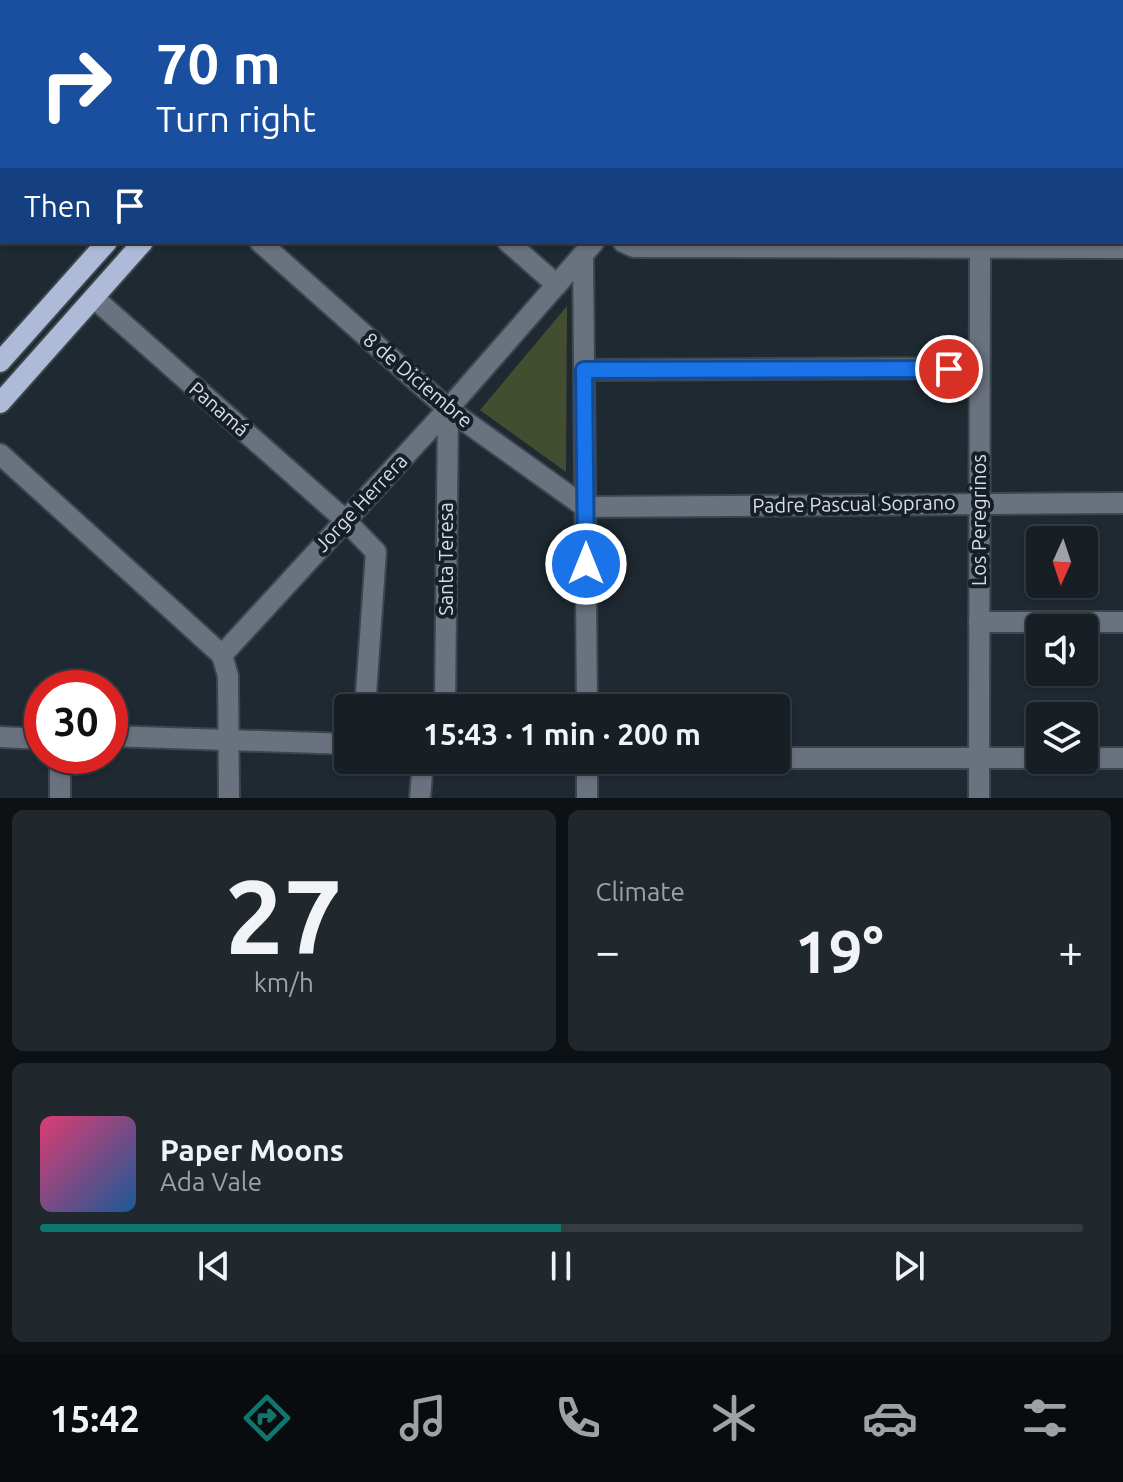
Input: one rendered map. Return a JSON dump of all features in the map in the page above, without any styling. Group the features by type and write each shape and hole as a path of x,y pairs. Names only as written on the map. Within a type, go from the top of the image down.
{"main road":[{"path":"0,362 105,244"},
{"path":"0,403 141,244"}],"street":[{"name":"8 de Diciembre","path":"262,244 448,409 585,507"},
{"path":"510,244 557,285"},
{"path":"627,244 634,247 980,245 1123,248"},
{"name":"Los Peregrinos","path":"979,798 980,245"},
{"name":"Jorge Herrera","path":"222,655 448,409 588,248"},
{"path":"587,694 584,370 588,248"},
{"name":"Panamá","path":"94,298 345,520 376,552 366,694"},
{"path":"584,370 979,368"},
{"name":"Santa Teresa","path":"445,694 448,409"},
{"path":"0,454 222,655 228,676 229,798"},
{"name":"Padre Pascual Soprano","path":"585,507 1123,503"},
{"path":"979,622 1123,622"},
{"path":"0,737 24,738"},
{"path":"128,737 334,744"},
{"path":"790,758 1026,758"},
{"path":"1098,758 1123,758"},
{"path":"60,774 60,798"},
{"path":"420,798 422,774"},
{"path":"587,774 587,798"}],"green space":[{"path":"567,306 566,472 480,410"}],"route":[{"path":"586,564 584,370 949,369"}]}
